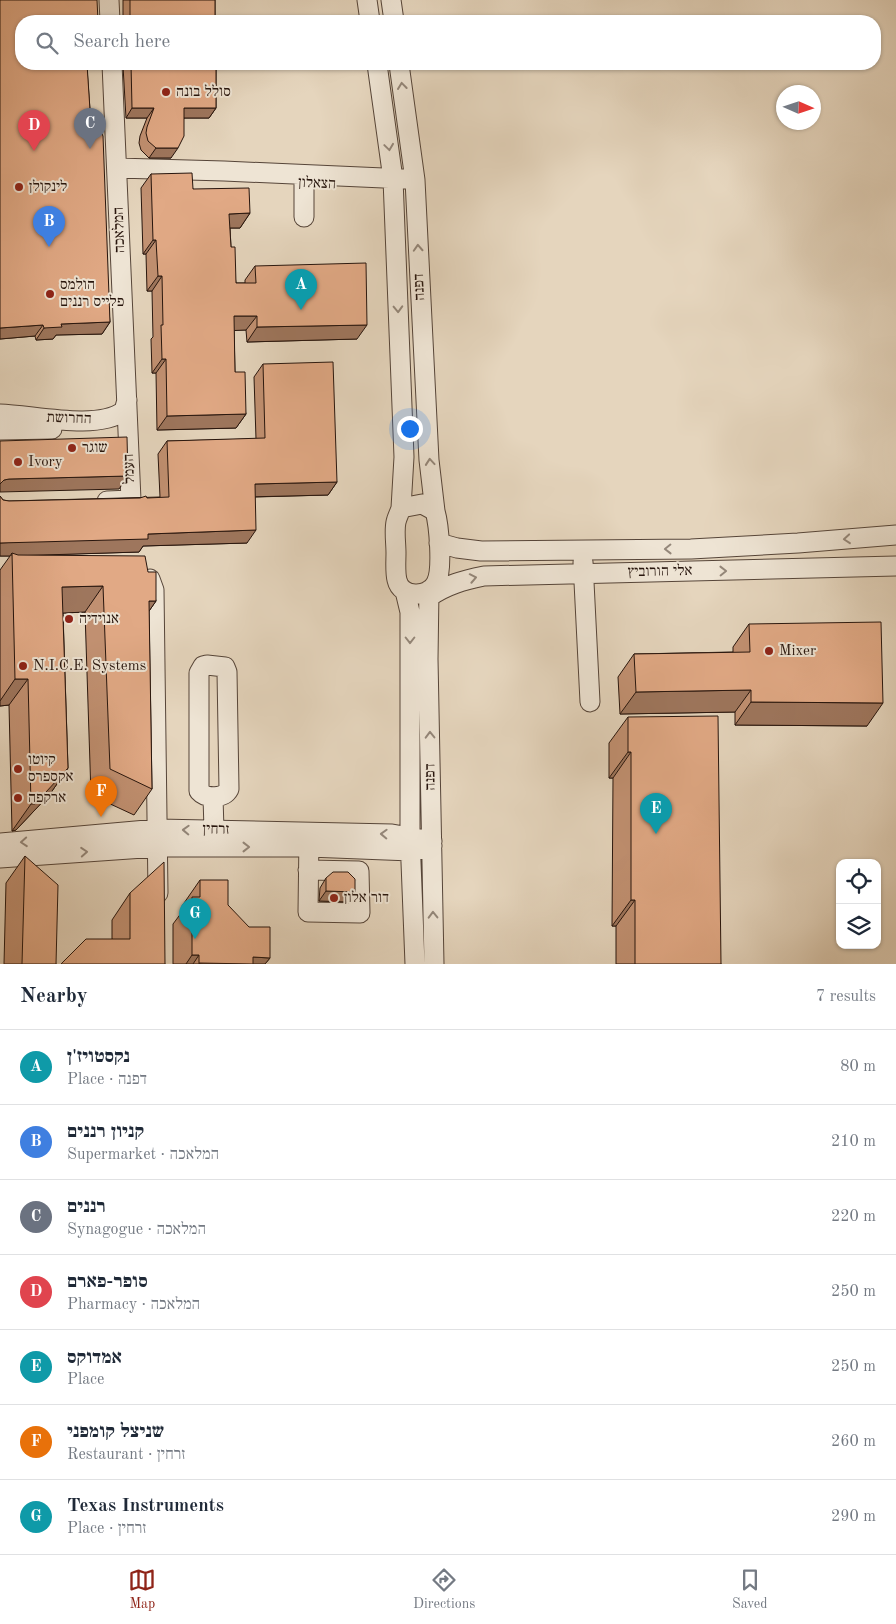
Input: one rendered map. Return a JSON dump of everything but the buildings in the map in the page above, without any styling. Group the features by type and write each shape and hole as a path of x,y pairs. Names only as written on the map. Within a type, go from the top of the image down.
{"street":[{"path":"109,0 110,15"},
{"path":"367,0 369,15"},
{"path":"390,0 393,15"},
{"name":"המלאכה","path":"112,70 128,426"},
{"name":"דפנה","path":"378,70 393,183 404,457 401,508 396,522 397,580 405,591 410,612 411,844 415,964"},
{"name":"דפנה","path":"400,70 415,184 429,460 438,522 439,543 439,571 436,583 429,594 428,659 434,964"},
{"name":"הצאלון","path":"117,168 224,171 415,184"},
{"name":"הצאלון","path":"224,171 230,180 304,183 393,183"},
{"path":"304,183 304,217"},
{"name":"החרושת","path":"0,414 69,421 107,419 117,416 124,411 127,400"},
{"name":"החרושת","path":"0,430 128,426"},
{"name":"העמל","path":"94,501 131,500 128,426"},
{"path":"401,508 422,504 435,511"},
{"name":"אלי הורוביץ","path":"439,543 457,548 481,551 583,551 691,549 896,535"},
{"path":"583,551 590,702"},
{"name":"אלי הורוביץ","path":"429,594 463,580 484,576 896,566"},
{"path":"136,571 146,574 151,580 154,590 158,915"},
{"path":"405,591 429,594"},
{"path":"219,665 225,667 227,672 229,789 223,796 213,797 202,794 199,790 199,673 203,666 219,665"},
{"path":"213,797 214,830"},
{"name":"זרחין","path":"0,858 214,830 309,839"},
{"name":"זרחין","path":"0,843 158,838 309,839 392,834 411,844 432,844"},
{"path":"308,870 309,839"}],"place":[{"name":"סולל בונה","path":"166,92"},
{"name":"רננים","path":"90,149"},
{"name":"סופר-פארם","path":"34,151"},
{"name":"לינקולן","path":"19,187"},
{"name":"קניון רננים","path":"49,247"},
{"name":"הולמס פלייס רננים","path":"50,294"},
{"name":"נקסטויז'ן","path":"301,310"},
{"name":"שוגר","path":"72,448"},
{"name":"Ivory","path":"18,462"},
{"name":"אנוידיה","path":"69,619"},
{"name":"Mixer","path":"769,651"},
{"name":"N.I.C.E. Systems","path":"23,666"},
{"name":"קיוטו אקספרס","path":"18,769"},
{"name":"ארקפה","path":"18,798"},
{"name":"שניצל קומפני","path":"101,817"},
{"name":"אמדוקס","path":"656,834"},
{"name":"דור אלון","path":"334,898"},
{"name":"Texas Instruments","path":"195,939"}]}
